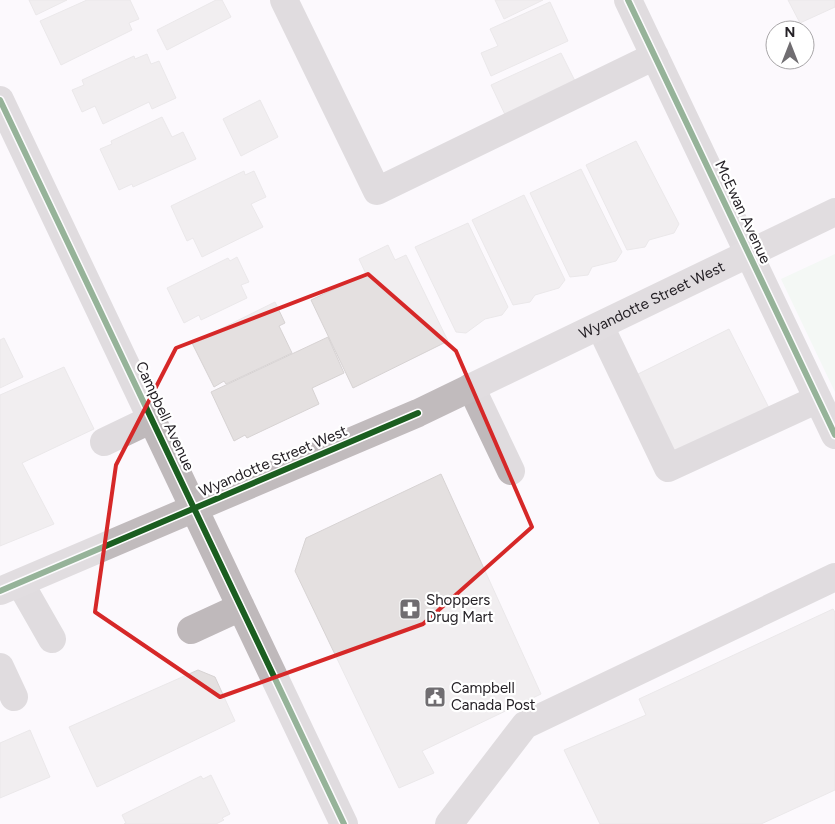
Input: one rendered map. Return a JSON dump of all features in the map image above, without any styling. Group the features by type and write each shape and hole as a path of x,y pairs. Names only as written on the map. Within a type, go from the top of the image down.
{"main road":[{"name":"Wyandotte Street West","path":"10,587 418,413 835,212"}],"street":[{"path":"284,0 377,191 655,56"},
{"name":"McEwan Avenue","path":"628,0 835,435"},
{"name":"Campbell Avenue","path":"0,100 344,824"},
{"path":"600,326 668,468 818,400"},
{"path":"472,387 512,471"},
{"path":"104,442 152,419"},
{"path":"449,824 525,725 835,577"},
{"path":"10,587 52,638"},
{"path":"190,630 241,608"},
{"path":"0,667 14,697"}],"highlighted area":[{"path":"368,274 456,351 532,527 423,624 220,697 95,612 116,465 176,348"}],"shaded area":[{"path":"835,254 835,392 781,279"}],"building":[{"path":"29,0 67,0 36,15"},
{"path":"87,0 130,0 139,19 129,23 132,30 61,65 40,21"},
{"path":"216,0 222,0 231,17 167,50 157,30"},
{"path":"495,0 543,0 504,19"},
{"path":"788,0 835,0 835,7 807,20 798,20"},
{"path":"550,2 568,41 491,76 481,53 498,46 490,29"},
{"path":"561,53 578,87 508,121 491,85"},
{"path":"147,54 151,64 159,61 176,98 152,109 149,102 103,124 95,106 82,112 72,90 84,85 82,80 134,56 135,59"},
{"path":"260,100 278,137 241,156 223,119"},
{"path":"162,117 172,137 183,132 196,159 133,187 132,184 119,190 100,149 112,144 111,141"},
{"path":"636,141 679,224 674,233 649,240 645,247 627,250 586,165"},
{"path":"581,169 622,252 616,261 592,267 588,275 570,277 530,193"},
{"path":"244,171 245,175 254,171 266,197 251,204 263,227 202,257 193,238 187,241 171,206"},
{"path":"524,195 565,280 559,288 535,295 530,302 513,305 472,220"},
{"path":"468,223 508,307 502,315 485,319 466,333 456,332 415,247"},
{"path":"388,245 395,260 406,255 448,341 353,388 311,300 366,274 359,259"},
{"path":"237,257 249,282 241,285 247,298 201,320 199,315 184,323 167,288 228,258 230,261"},
{"path":"275,302 285,323 279,326 292,353 226,384 224,381 214,387 192,343"},
{"path":"729,329 769,408 676,454 636,375"},
{"path":"328,337 344,373 312,388 319,404 247,438 245,435 234,441 211,392"},
{"path":"4,338 23,377 0,388 0,340"},
{"path":"64,367 94,429 22,463 54,524 0,546 0,395"},
{"path":"441,474 541,694 422,751 434,773 399,788 295,571 306,538"},
{"path":"833,609 835,612 835,790 761,824 600,824 564,750 646,715 639,699"},
{"path":"198,670 215,677 235,721 97,787 69,727"},
{"path":"30,730 50,777 0,798 0,743"},
{"path":"211,775 230,814 222,818 224,820 216,824 124,824 126,823 122,815 201,776 203,779"}],"cycle path":[{"path":"628,0 835,435"},
{"path":"0,100 344,824"},
{"path":"0,591 418,413"}],"place":[{"name":"Shoppers Drug Mart","path":"410,609"},
{"name":"Campbell Canada Post","path":"435,697"}]}
